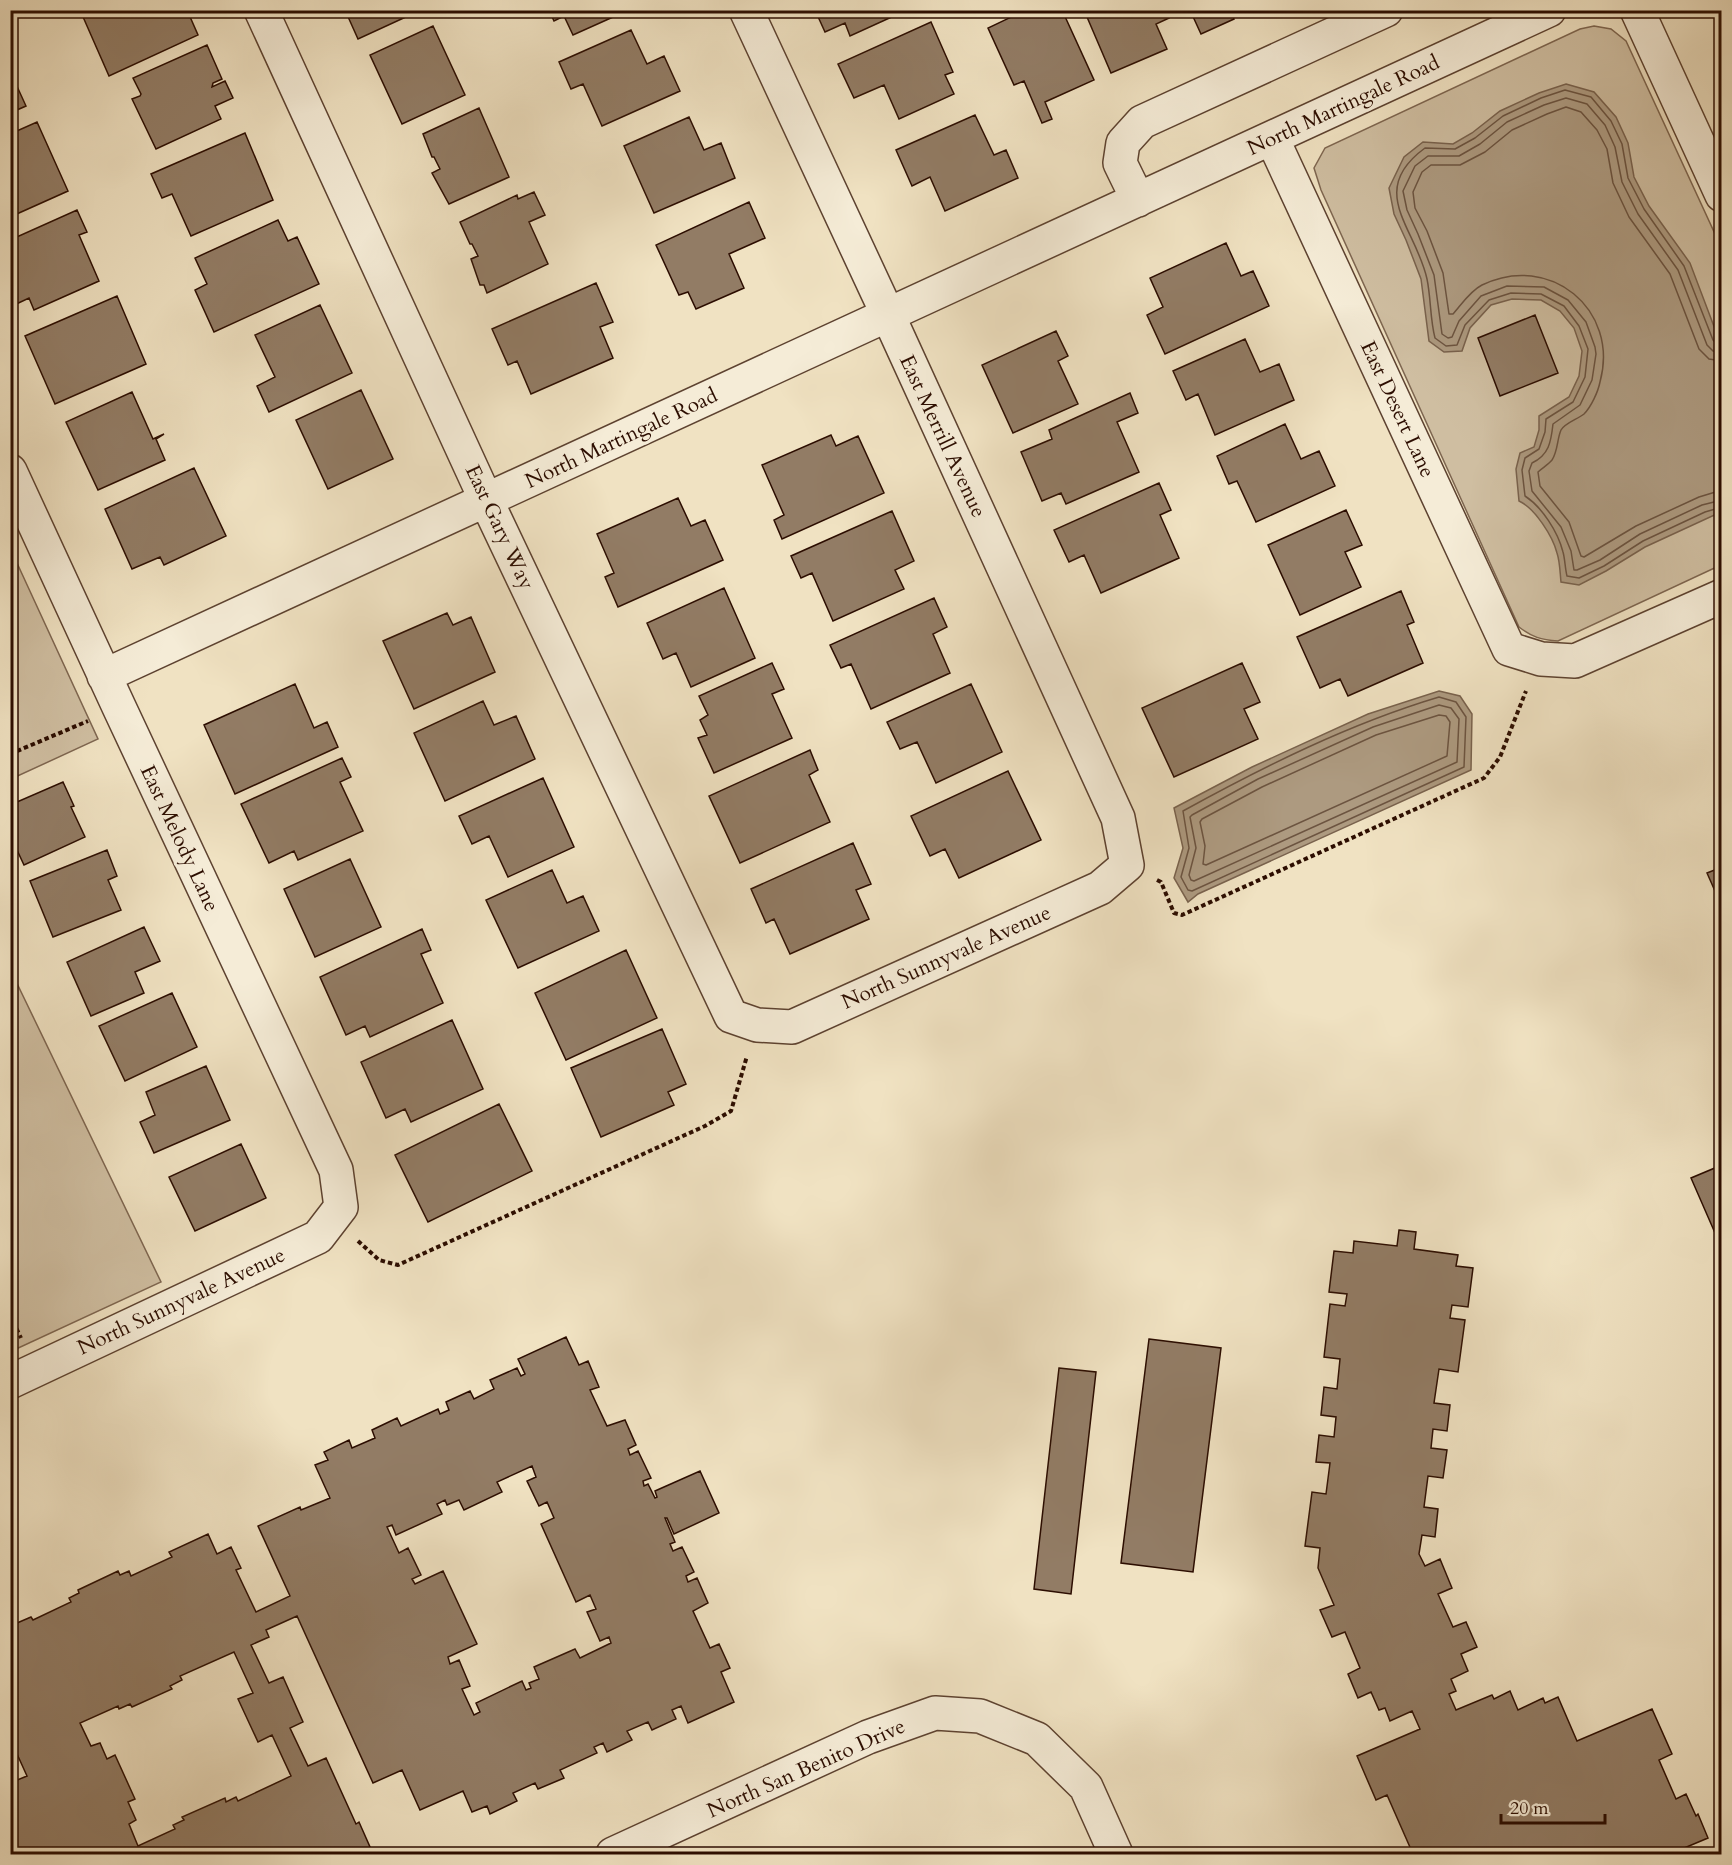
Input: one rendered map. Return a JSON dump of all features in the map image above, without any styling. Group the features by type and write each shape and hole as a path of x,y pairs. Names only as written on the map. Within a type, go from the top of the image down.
{"street":[{"name":"East Gary Way","path":"261,10 486,500 731,1016 758,1025"},
{"name":"East Merrill Avenue","path":"746,10 1118,818 1127,865"},
{"path":"1138,200 1120,163 1123,143 1142,122 1386,10"},
{"name":"North Martingale Road","path":"104,676 1549,10"},
{"path":"1637,10 1722,195"},
{"name":"East Desert Lane","path":"1272,138 1509,650 1541,659"},
{"name":"East Melody Lane","path":"10,471 336,1170 336,1214"},
{"path":"1541,659 1575,661 1722,596"},
{"name":"North Sunnyvale Avenue","path":"758,1025 792,1027 1100,888 1127,865"},
{"name":"North Sunnyvale Avenue","path":"10,1382 318,1237 336,1214"},
{"name":"North San Benito Drive","path":"613,1854 868,1737 935,1713 980,1716 1037,1739 1086,1787 1116,1854"}],"path":[{"path":"1127,865 1161,882 1174,913 1182,915 1484,778 1500,757 1541,659"},
{"path":"10,754 119,707"},
{"path":"336,1214 379,1260 398,1265 705,1126 731,1111 758,1025"}],"shaded area":[{"path":"1594,26 1611,29 1626,41 1721,247 1721,565 1558,641 1537,637 1519,627 1321,190 1314,168 1325,148 1580,29"},
{"path":"11,550 98,739 10,779"},
{"path":"11,971 161,1282 14,1350 10,1342"}],"water":[{"path":"1566,84 1594,92 1616,117 1628,143 1634,177 1649,206 1690,263 1721,345 1721,512 1645,547 1579,585 1561,582 1558,556 1552,539 1537,516 1519,501 1516,469 1520,453 1534,447 1539,430 1539,416 1569,397 1579,376 1582,351 1574,328 1560,311 1541,300 1512,299 1491,305 1470,328 1462,351 1444,352 1429,341 1421,279 1394,214 1389,188 1404,157 1423,142 1453,144 1472,133 1500,111 1539,93"},
{"path":"1439,691 1460,696 1472,714 1471,770 1198,894 1188,902 1174,878 1183,848 1174,808 1252,767 1368,714"}],"building":[{"path":"80,10 187,10 198,35 109,76"},
{"path":"345,10 421,10 358,39"},
{"path":"549,10 621,10 622,13 573,35 564,16 554,21"},
{"path":"815,10 907,10 850,36 845,23 825,32"},
{"path":"1026,10 1062,10 1094,80 1045,102 1052,119 1042,123 1024,81 1014,85 988,28"},
{"path":"1084,10 1166,10 1169,18 1156,24 1167,49 1111,73"},
{"path":"1190,10 1230,10 1234,19 1201,34"},
{"path":"931,22 953,72 945,75 954,94 899,119 884,85 854,98 838,64"},
{"path":"433,26 465,95 402,124 370,55"},
{"path":"631,30 647,64 664,56 680,91 602,126 583,84 571,89 559,62"},
{"path":"207,45 222,79 213,83 212,87 225,81 233,98 215,106 221,119 156,149 132,99 141,94 133,78"},
{"path":"10,71 26,106 10,113"},
{"path":"479,108 509,177 449,204 432,173 440,169 432,157 423,134"},
{"path":"975,115 994,155 1006,150 1018,178 945,211 930,177 912,186 896,150"},
{"path":"689,117 704,150 721,143 735,178 654,213 624,146"},
{"path":"37,122 68,191 10,217 10,134"},
{"path":"245,133 273,200 191,236 172,194 162,198 151,174"},
{"path":"534,192 545,215 529,222 548,264 487,293 484,285 480,285 471,259 478,256 460,222 517,195 518,199"},
{"path":"749,202 765,238 729,254 744,288 696,309 688,292 679,295 656,245"},
{"path":"77,210 87,232 79,235 99,281 34,310 29,298 10,307 10,240"},
{"path":"278,220 288,241 297,237 319,284 214,332 195,290 207,284 195,258"},
{"path":"1226,243 1241,276 1253,271 1269,306 1165,354 1147,315 1163,307 1150,278"},
{"path":"596,283 613,322 600,327 613,358 531,394 517,361 508,365 492,329"},
{"path":"117,296 146,364 55,404 25,336"},
{"path":"320,305 352,373 269,412 257,386 275,377 255,335"},
{"path":"1535,315 1558,373 1500,396 1478,338"},
{"path":"1056,331 1068,356 1058,361 1078,404 1013,433 982,365"},
{"path":"1245,339 1260,372 1279,364 1294,400 1215,435 1198,394 1186,400 1173,371"},
{"path":"361,390 393,459 328,489 296,420"},
{"path":"132,392 153,439 164,434 156,439 165,460 98,490 66,422"},
{"path":"1130,393 1138,413 1117,422 1139,472 1066,504 1061,493 1042,501 1021,452 1052,439 1049,430"},
{"path":"1285,424 1301,459 1319,451 1335,486 1256,522 1237,481 1229,484 1217,456"},
{"path":"831,435 836,446 858,436 884,493 782,539 774,520 784,515 762,465"},
{"path":"194,468 226,536 164,565 160,557 132,569 105,509"},
{"path":"1159,483 1171,510 1160,515 1179,558 1101,593 1084,555 1069,562 1054,530"},
{"path":"678,498 691,526 705,520 723,560 618,607 605,577 614,573 597,534"},
{"path":"1346,510 1362,545 1345,552 1361,587 1300,615 1268,545"},
{"path":"892,511 914,561 895,570 904,589 833,621 812,573 801,578 791,556"},
{"path":"724,588 755,658 691,687 676,653 663,659 647,623"},
{"path":"1401,591 1414,622 1407,625 1423,663 1348,696 1340,679 1320,688 1297,637"},
{"path":"934,598 947,627 933,634 950,673 871,709 851,664 841,668 830,645"},
{"path":"447,613 453,625 471,617 495,672 414,709 383,641"},
{"path":"772,663 784,689 772,694 792,738 714,773 698,738 707,735 700,720 708,715 699,696"},
{"path":"1242,663 1260,702 1244,709 1258,739 1174,777 1142,708"},
{"path":"295,684 314,728 327,722 338,747 235,794 204,725"},
{"path":"971,684 1002,752 936,783 917,742 900,749 887,722"},
{"path":"483,701 494,725 516,716 535,759 445,801 414,733"},
{"path":"810,750 818,770 809,775 830,822 740,863 709,796"},
{"path":"342,758 351,777 340,782 363,831 298,860 294,851 269,863 241,804"},
{"path":"1008,771 1041,840 959,878 945,849 930,856 911,816"},
{"path":"543,778 574,847 508,877 489,836 472,844 459,816"},
{"path":"63,782 74,806 71,807 85,837 24,865 10,835 10,805"},
{"path":"853,843 871,884 856,890 869,919 790,954 774,919 766,923 751,889"},
{"path":"107,850 117,876 108,880 121,910 53,937 30,881"},
{"path":"350,859 381,927 315,957 284,889"},
{"path":"1722,867 1722,907 1707,873"},
{"path":"552,870 567,903 583,896 599,931 518,968 486,900"},
{"path":"144,927 160,961 135,972 144,993 91,1016 67,962"},
{"path":"422,929 431,950 421,954 443,1003 370,1037 365,1026 346,1035 320,977"},
{"path":"626,950 657,1018 566,1060 535,993"},
{"path":"172,993 197,1047 125,1081 99,1026"},
{"path":"452,1020 483,1089 411,1122 405,1109 386,1118 361,1062"},
{"path":"662,1029 686,1084 668,1092 674,1105 601,1137 571,1068"},
{"path":"206,1066 230,1120 154,1153 140,1122 155,1115 146,1092"},
{"path":"499,1104 532,1171 428,1222 395,1155"},
{"path":"241,1144 266,1198 195,1231 169,1177"},
{"path":"1722,1165 1722,1249 1691,1178"},
{"path":"1399,1230 1416,1232 1414,1249 1458,1255 1456,1266 1473,1268 1468,1307 1452,1305 1450,1318 1465,1320 1458,1372 1439,1369 1434,1403 1450,1405 1447,1431 1433,1429 1431,1448 1447,1450 1443,1478 1428,1476 1424,1507 1438,1509 1435,1537 1422,1535 1419,1554 1425,1566 1440,1559 1452,1588 1438,1594 1453,1627 1466,1622 1477,1647 1461,1654 1468,1671 1451,1679 1456,1691 1449,1694 1456,1710 1492,1695 1494,1699 1510,1691 1518,1710 1543,1698 1545,1703 1558,1697 1577,1741 1652,1709 1672,1754 1659,1760 1676,1799 1686,1794 1708,1838 1670,1854 1413,1854 1387,1795 1376,1800 1357,1756 1420,1729 1412,1711 1390,1721 1385,1708 1379,1710 1371,1692 1358,1698 1348,1674 1360,1668 1345,1632 1332,1637 1320,1610 1334,1605 1318,1568 1320,1548 1305,1546 1312,1492 1326,1494 1330,1463 1316,1462 1319,1435 1334,1437 1336,1417 1321,1415 1324,1387 1337,1389 1340,1359 1324,1357 1330,1304 1345,1306 1347,1294 1329,1292 1334,1251 1353,1253 1354,1241 1397,1246"},
{"path":"566,1337 579,1365 588,1361 599,1387 590,1390 607,1426 625,1420 636,1445 628,1449 630,1455 638,1451 651,1478 643,1481 644,1486 648,1484 655,1498 657,1497 655,1491 700,1471 719,1513 674,1534 665,1518 675,1542 670,1544 673,1551 682,1547 694,1572 686,1576 688,1582 697,1578 708,1603 693,1611 710,1648 719,1644 730,1668 721,1672 734,1702 688,1723 681,1706 672,1710 676,1719 652,1730 648,1722 627,1731 632,1740 607,1752 603,1743 594,1747 597,1753 560,1770 564,1778 538,1789 535,1783 513,1793 517,1801 490,1814 487,1806 472,1812 463,1791 420,1810 402,1770 373,1783 297,1616 266,1630 269,1637 251,1645 269,1683 283,1677 303,1722 290,1728 308,1766 326,1758 356,1824 359,1822 370,1847 355,1854 30,1854 27,1849 10,1854 10,1783 27,1776 17,1754 10,1757 10,1626 31,1617 33,1620 71,1602 69,1598 79,1593 78,1590 118,1571 120,1575 129,1571 131,1576 172,1557 169,1552 208,1534 217,1554 231,1547 241,1568 236,1570 256,1612 290,1596 258,1526 300,1507 301,1510 330,1498 315,1465 328,1460 324,1452 349,1440 352,1448 375,1438 372,1430 397,1418 401,1426 438,1409 440,1414 449,1410 446,1402 470,1391 474,1399 494,1389 490,1380 517,1368 521,1376 525,1374 518,1359","holes":["532,1466 536,1477 527,1481 539,1506 547,1502 554,1518 541,1524 576,1602 590,1595 596,1609 587,1612 600,1641 609,1637 611,1643 580,1658 575,1649 534,1667 539,1679 529,1683 531,1688 526,1690 522,1681 476,1703 480,1712 474,1715 462,1689 470,1686 459,1660 450,1664 448,1657 477,1644 443,1571 415,1584 412,1579 421,1575 408,1548 399,1553 387,1527 392,1525 396,1535 442,1514 437,1504 445,1500 447,1505 459,1500 464,1510 502,1492 497,1482","234,1652 253,1693 238,1699 258,1742 272,1735 291,1776 238,1801 236,1797 226,1802 225,1798 182,1817 184,1820 173,1825 175,1829 138,1846 129,1824 136,1820 128,1802 135,1799 115,1755 107,1759 100,1743 91,1746 80,1723 118,1706 119,1709 130,1704 132,1707 172,1689 170,1686 182,1680 180,1676"]},
{"path":"1149,1339 1221,1348 1193,1572 1121,1563"},
{"path":"1059,1368 1096,1372 1071,1594 1034,1589"}]}
